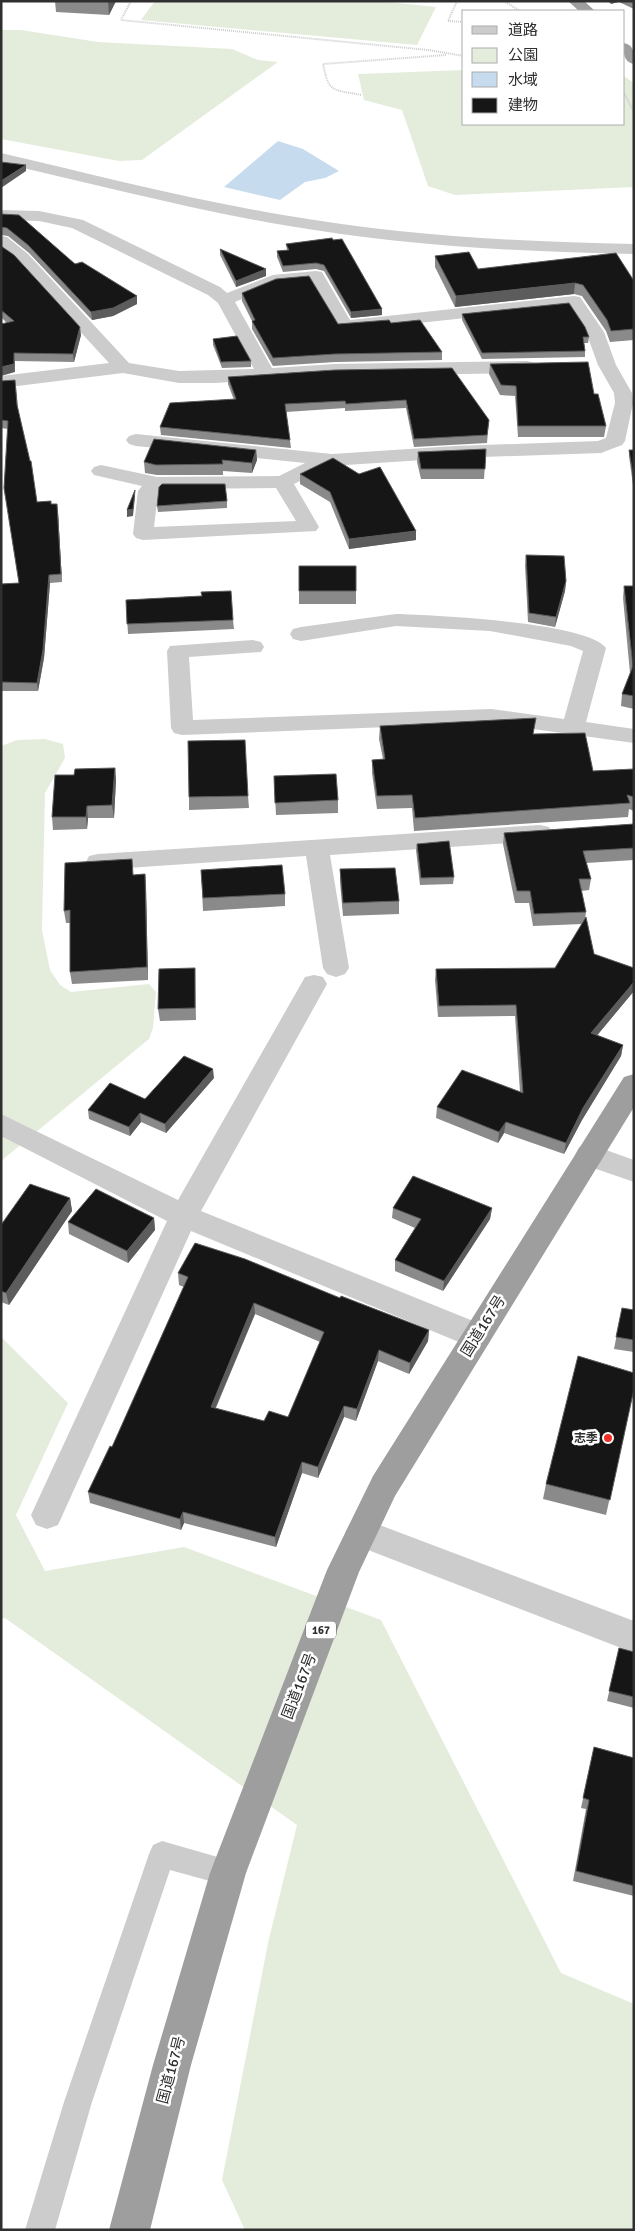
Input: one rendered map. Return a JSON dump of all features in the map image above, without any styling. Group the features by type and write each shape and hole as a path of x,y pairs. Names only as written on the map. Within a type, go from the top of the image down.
{"highway":[{"path":"575,1 587,10"},
{"name":"国道167号","path":"129,2230 172,2064 228,1873 343,1570 384,1486 634,1084"}],"street":[{"path":"1,158 211,206 280,220 368,233 498,245 634,249"},
{"path":"1,214 39,216 77,224 214,291 225,300 267,375"},
{"path":"1,241 22,258 123,367"},
{"path":"136,440 326,460 455,452 601,447 615,441 624,403 623,393 607,365 595,332 574,301 344,326 316,276 273,280 225,300"},
{"path":"1,382 123,367 179,377 267,375 335,370 540,367"},
{"path":"101,471 157,483 283,482 326,460"},
{"path":"157,483 148,491 143,534 309,527 283,482"},
{"path":"301,634 396,620 490,625 577,640 595,648 573,727"},
{"path":"253,646 178,651 182,728 491,716 634,736"},
{"path":"98,862 317,849 564,831"},
{"path":"317,849 336,968"},
{"path":"47,1515 184,1216 314,984"},
{"path":"1,1124 184,1216 477,1336"},
{"path":"589,1155 634,1171"},
{"path":"361,1533 634,1638"}],"lane":[{"path":"40,2230 78,2102 162,1854 228,1873"}],"path":[{"path":"131,1 121,20 428,50 462,56"},
{"path":"458,1 448,20 462,22"},
{"path":"504,1 518,10"},
{"path":"361,95 332,89 327,83 323,64 452,55"},
{"path":"625,95 634,112"}],"green space":[{"path":"155,1 378,1 436,7 417,45 141,20"},
{"path":"1,30 21,30 98,42 232,49 258,60 278,62 142,160 119,161 1,139"},
{"path":"462,70 462,125 625,125 625,77 634,83 634,187 455,195 428,186 402,110 364,100 358,74"},
{"path":"45,739 63,744 65,758 45,793 42,930 50,970 60,985 71,992 149,984 156,992 153,1028 149,1039 1,1161 1,746 17,740"},
{"path":"1,1337 68,1403 16,1515 45,1571 184,1547 381,1620 561,1973 634,2004 634,2230 245,2230 222,2180 268,1943 297,1825 5,1618 1,1619"}],"water":[{"path":"278,141 303,149 339,171 325,178 305,182 280,200 224,187"}],"building":[{"path":"1,162 26,165 1,181"},
{"path":"1,214 19,215 75,264 82,262 137,296 113,308 91,312 28,245 7,228 1,227"},
{"path":"332,238 333,240 342,239 382,309 351,312 324,265 316,263 283,266 277,251 289,250 286,244"},
{"path":"1,246 14,255 80,327 73,354 14,353 14,364 1,367 1,324 14,321 1,310"},
{"path":"220,249 266,269 236,281"},
{"path":"469,252 478,269 616,253 634,281 634,329 611,331 607,320 583,285 575,283 456,296 435,256"},
{"path":"309,276 338,324 389,320 391,323 420,320 442,352 335,354 273,358 252,321 255,320 242,293 276,279"},
{"path":"569,303 585,327 589,337 583,337 585,351 482,353 462,314"},
{"path":"237,336 251,361 221,362 213,339"},
{"path":"588,362 594,394 598,394 606,426 518,426 516,386 501,385 490,364"},
{"path":"452,368 489,420 487,435 414,439 406,400 346,404 345,401 285,404 290,440 160,427 170,403 236,399 228,377 335,370"},
{"path":"15,380 17,405 31,461 37,502 51,501 51,504 57,504 61,574 49,575 43,650 37,683 1,682 1,584 19,583 4,488 8,421 1,420 1,381"},
{"path":"154,439 256,450 252,463 222,460 223,464 156,465 144,462"},
{"path":"486,449 485,469 421,469 418,452"},
{"path":"629,450 634,450 634,481"},
{"path":"333,458 359,474 380,467 416,531 349,539 330,492 300,474"},
{"path":"162,484 225,484 227,501 157,506 159,487"},
{"path":"135,490 133,509 127,510"},
{"path":"526,555 564,556 566,581 556,617 529,613"},
{"path":"299,566 356,566 356,591 299,591"},
{"path":"624,586 634,586 634,696 622,694 633,666"},
{"path":"231,591 233,620 127,624 126,600 202,596 201,592"},
{"path":"536,718 533,734 585,733 593,771 634,769 634,797 627,795 630,803 415,818 412,795 377,796 372,760 385,759 380,726"},
{"path":"245,740 248,796 189,797 188,741"},
{"path":"115,768 112,805 87,806 86,817 52,817 55,775 74,775 75,769"},
{"path":"336,774 338,800 275,803 274,776"},
{"path":"634,824 634,848 583,851 591,879 579,879 586,912 534,914 530,891 517,891 504,833"},
{"path":"449,841 454,877 421,878 417,844"},
{"path":"132,859 133,875 145,874 147,967 70,972 70,910 64,911 65,863"},
{"path":"282,865 285,894 203,898 201,870"},
{"path":"395,868 399,901 343,903 340,869"},
{"path":"586,917 594,954 634,968 634,982 591,1033 623,1045 583,1108 566,1143 506,1122 499,1132 437,1107 462,1070 523,1093 516,1005 439,1006 436,969 555,968"},
{"path":"195,968 195,1008 158,1009 159,969"},
{"path":"184,1056 213,1069 165,1124 140,1113 129,1127 88,1110 110,1083 145,1099"},
{"path":"413,1176 492,1208 444,1281 395,1260 421,1219 393,1208"},
{"path":"30,1184 70,1198 6,1293 1,1291 1,1225"},
{"path":"96,1189 154,1218 127,1251 68,1222"},
{"path":"195,1243 245,1259 340,1298 341,1296 429,1330 410,1363 379,1350 357,1409 344,1406 318,1467 302,1462 275,1537 183,1512 180,1519 88,1492 110,1446 112,1447 188,1277 178,1273","holes":["254,1303 324,1332 288,1417 269,1411 264,1421 211,1407"]},
{"path":"622,1308 634,1310 634,1340 616,1337"},
{"path":"578,1356 634,1373 634,1389 610,1500 546,1484"},
{"path":"619,1648 634,1652 634,1697 609,1691"},
{"path":"594,1747 634,1758 634,1886 576,1871 589,1800 583,1798"}],"place":[{"name":"志季","path":"608,1438"}]}
